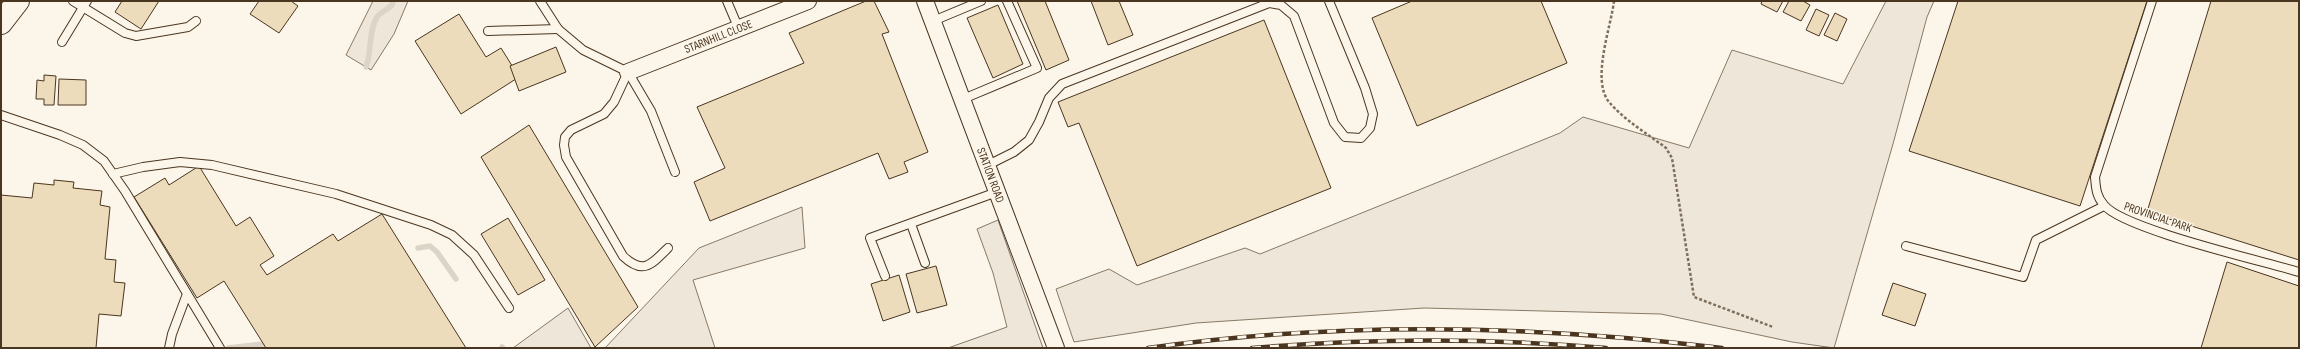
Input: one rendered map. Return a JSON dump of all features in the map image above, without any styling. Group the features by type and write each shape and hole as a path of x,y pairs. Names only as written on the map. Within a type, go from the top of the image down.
{"main road":[{"path":"1,23 18,1"}],"street":[{"name":"STARNHILL CLOSE","path":"628,72 738,27 808,1"},
{"name":"STATION ROAD","path":"925,1 1056,348"}],"lane":[{"path":"73,1 85,4 125,33 136,36 188,27 196,21"},
{"path":"540,1 558,29 583,50 628,72 651,112 675,172"},
{"path":"727,1 738,27"},
{"path":"933,21 981,1"},
{"path":"962,98 1037,68 1007,1"},
{"path":"988,165 1014,152 1029,140 1039,122 1049,98 1062,84 1269,3 1281,5 1294,16 1334,123 1345,138 1360,138 1370,128 1373,114 1365,88 1329,1"},
{"path":"1906,246 2023,277 2036,240 2104,206 2096,194 2095,177 2152,1"},
{"path":"62,42 85,4"},
{"path":"488,31 558,29"},
{"path":"628,72 614,102 604,114 571,130 565,137 566,157 623,256 632,265 641,267 651,264 668,248"},
{"path":"1,115 17,119 83,145 104,161 220,348"},
{"path":"113,174 143,167 180,162 212,165 336,194 431,225 452,235 474,255 509,308"},
{"path":"885,276 870,238 997,192"},
{"name":"PROVINCIAL PARK","path":"2104,206 2118,216 2158,231 2299,272"},
{"path":"910,224 925,263"},
{"path":"169,348 172,334 186,294"}],"path":[{"path":"1614,1 1600,74 1603,90 1608,101 1617,110 1666,148 1672,158 1694,297 1773,327"}],"shaded area":[{"path":"373,1 408,1 394,34 371,70 346,55"},
{"path":"1886,1 1934,1 1927,17 1893,144 1834,348 1792,342 1661,314 1424,308 1196,323 1074,342 1056,289 1109,269 1137,285 1245,248 1260,254 1560,133 1583,117 1689,148 1732,50 1843,84"},
{"path":"802,207 805,248 693,280 715,348 605,348 699,248"},
{"path":"998,220 1043,348 948,348 1007,327 993,273 977,229"},
{"path":"568,308 591,348 513,348"}],"building":[{"path":"122,1 159,1 141,29 115,12"},
{"path":"259,1 291,1 298,6 279,33 250,14"},
{"path":"866,1 874,1 889,32 882,34 928,152 904,162 908,172 889,179 878,153 710,221 694,182 725,168 697,107 804,63 789,33"},
{"path":"1017,1 1045,1 1069,60 1046,70"},
{"path":"1091,1 1119,1 1133,35 1108,45"},
{"path":"1412,1 1541,1 1567,63 1417,126 1372,18"},
{"path":"1762,1 1783,1 1777,12 1761,4"},
{"path":"1789,1 1803,1 1810,5 1801,21 1783,12"},
{"path":"1958,1 2147,1 2080,206 1909,151"},
{"path":"2211,1 2299,1 2299,260 2147,212"},
{"path":"998,5 1023,64 993,78 967,18"},
{"path":"1816,9 1829,15 1819,36 1806,30"},
{"path":"1835,13 1847,19 1837,41 1824,35"},
{"path":"459,14 486,57 501,48 519,77 461,114 415,41"},
{"path":"1264,20 1331,188 1137,266 1079,123 1068,127 1058,102"},
{"path":"556,47 566,72 519,91 510,66"},
{"path":"44,75 56,76 54,105 44,105 44,99 36,99 37,80 44,81"},
{"path":"59,79 86,80 86,105 58,105"},
{"path":"529,125 638,307 595,347 481,157"},
{"path":"199,166 236,226 250,217 274,256 260,265 267,275 333,234 338,241 382,214 466,348 266,348 224,281 197,298 134,197 165,178 169,185"},
{"path":"54,180 74,182 73,188 102,191 100,205 110,207 105,259 116,260 114,282 125,283 121,316 99,314 96,348 1,348 1,195 32,198 34,183 54,185"},
{"path":"508,218 545,280 518,295 481,234"},
{"path":"2227,262 2299,286 2299,348 2201,348"},
{"path":"936,266 947,305 917,313 906,274"},
{"path":"899,275 910,312 883,321 871,284"},
{"path":"1893,283 1926,294 1915,326 1882,315"}],"waterway":[{"path":"366,67 374,23 377,17 392,5 393,1"},
{"path":"418,248 430,246 437,252 456,279"},
{"path":"228,348 263,344"}],"railway":[{"path":"1148,348 1219,339 1291,333 1435,329 1579,334 1722,348"},
{"path":"1252,348 1340,342 1429,340 1518,342 1606,348"}]}
